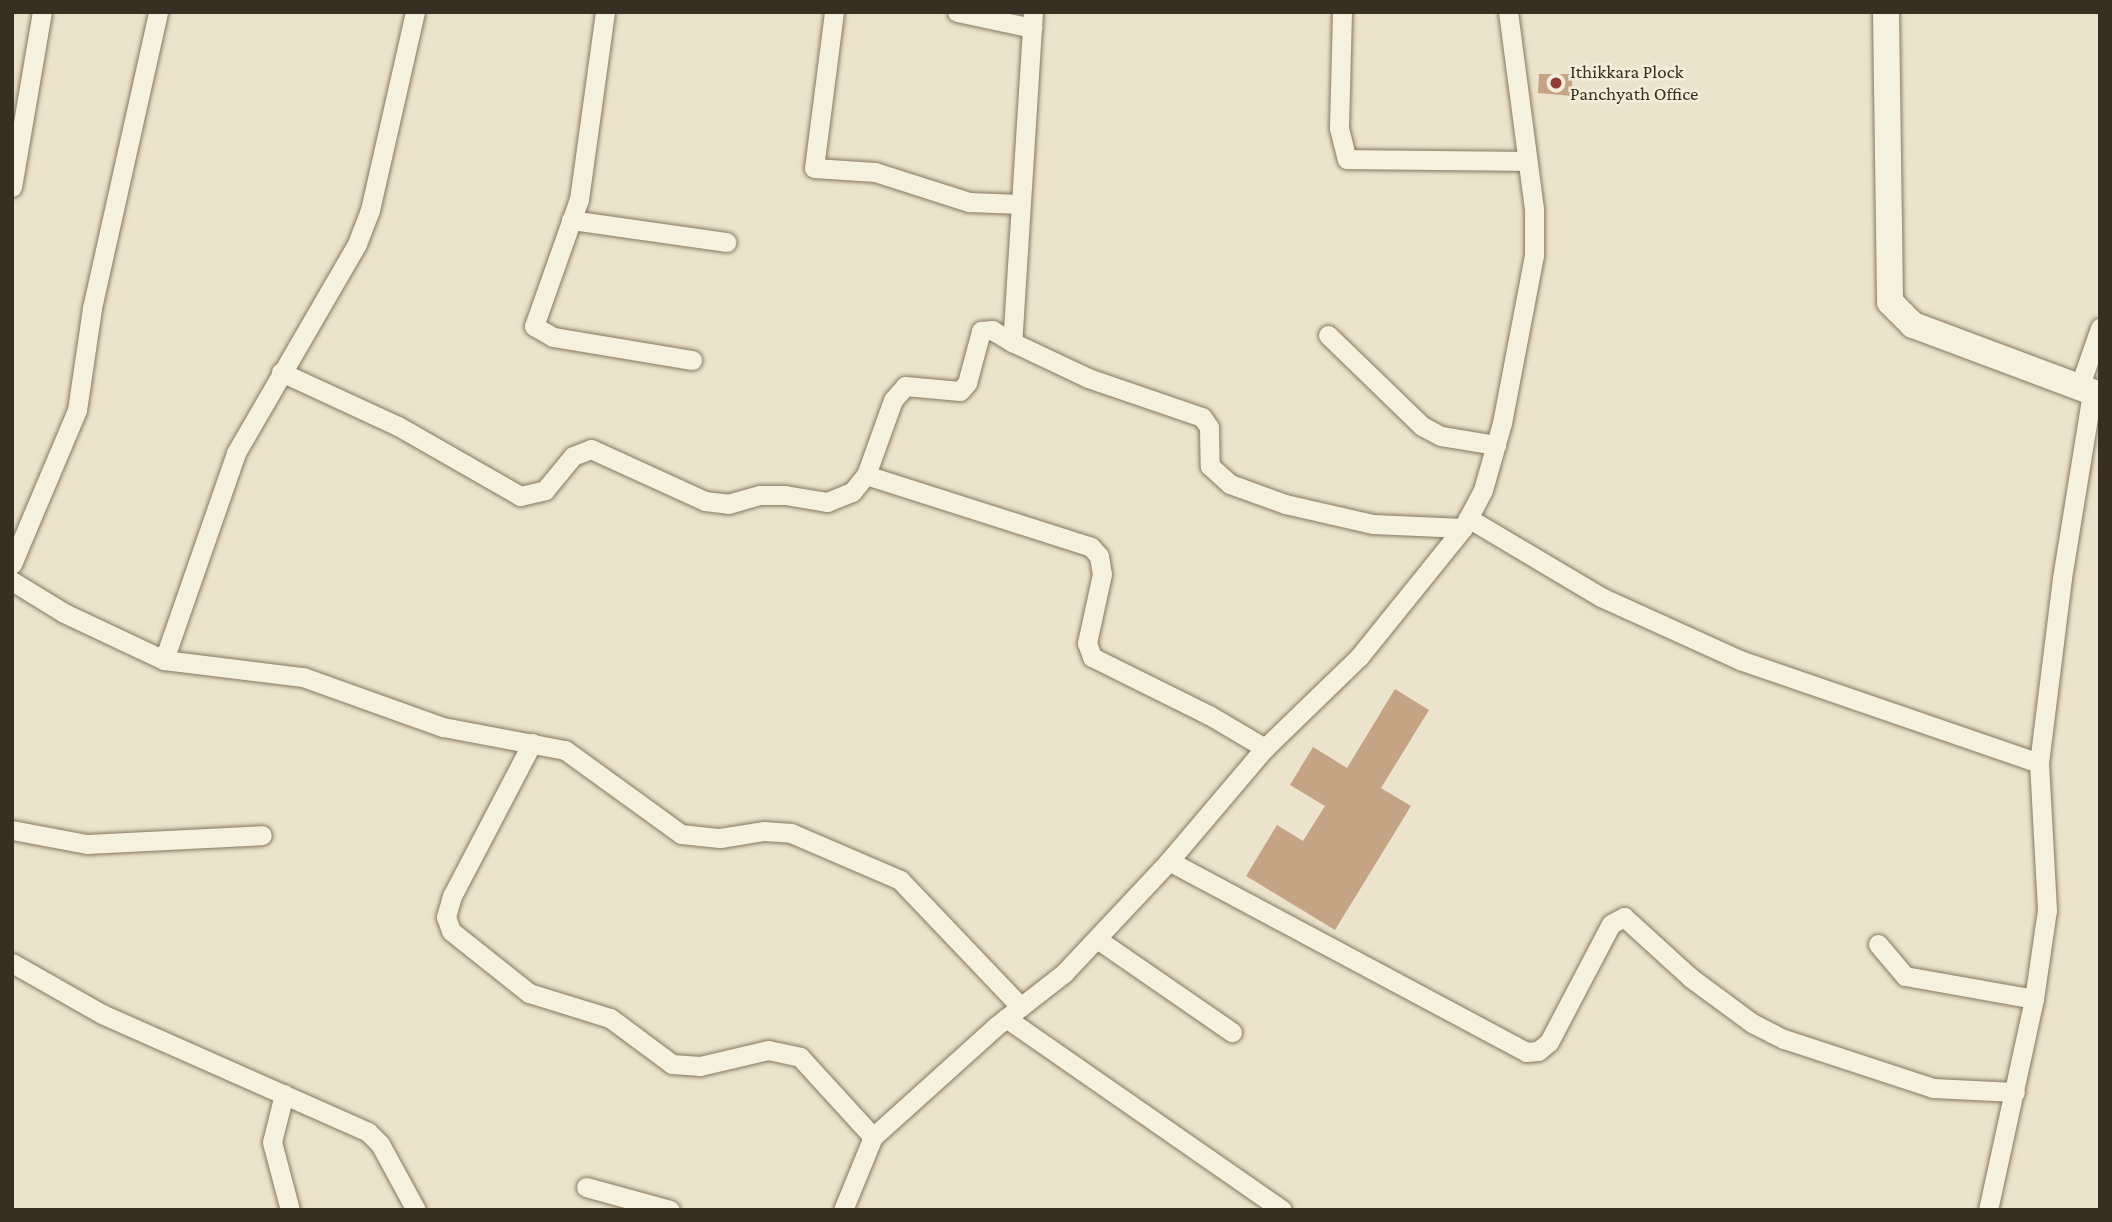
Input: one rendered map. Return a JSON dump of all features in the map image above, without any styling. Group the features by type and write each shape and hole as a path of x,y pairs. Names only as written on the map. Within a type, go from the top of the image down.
{"street":[{"path":"12,187 42,12"},
{"path":"12,564 77,410 92,308 158,12"},
{"path":"164,660 236,453 281,372 338,280 361,232 415,12"},
{"path":"605,12 589,148 570,220 534,319 537,330 552,337 692,360"},
{"path":"834,12 814,168 875,172 969,202 1020,204"},
{"path":"957,12 1033,20 1012,342"},
{"path":"1342,12 1339,128 1347,159 1525,161"},
{"path":"843,1210 873,1138 1013,1013 1064,973 1097,939 1169,861 1265,748 1359,657 1466,523 1496,445 1534,255 1534,209 1525,161 1508,12"},
{"path":"1886,12 1890,302 1913,324 2090,392"},
{"path":"570,220 726,242"},
{"path":"1988,1210 2034,999 2047,910 2039,763 2062,578 2100,328"},
{"path":"281,372 398,426 520,496 545,490 573,456 588,449 705,501 728,504 760,495 828,502 852,492 866,475 899,391 912,384 960,391 967,383 981,331 992,330 1088,378 1202,417 1209,427 1210,466 1230,484 1285,504 1362,522 1466,523 1601,597 1740,660 2039,763"},
{"path":"1328,335 1422,426 1441,436 1496,445"},
{"path":"866,475 1091,547 1099,556 1102,574 1087,643 1091,657 1209,715 1265,748"},
{"path":"12,581 64,612 164,660 303,677 443,727 565,750 583,760 681,834 720,838 780,830 900,880 1013,1013 1282,1210"},
{"path":"532,743 452,896 446,917 451,931 529,993 610,1018 672,1064 700,1066 768,1050 800,1057 873,1138"},
{"path":"12,830 87,844 262,835"},
{"path":"1169,861 1526,1052 1538,1051 1549,1042 1611,924 1624,917 1691,978 1752,1023 1784,1039 1933,1088 2015,1092"},
{"path":"1097,939 1232,1032"},
{"path":"1878,944 1905,976 2034,999"},
{"path":"12,963 102,1014 368,1132 380,1144 416,1210"},
{"path":"284,1094 272,1142 290,1210"},
{"path":"586,1187 670,1210"}],"building":[{"name":"Ithikkara Plock Panchyath Office","path":"1539,74 1572,74 1572,96 1538,93"},
{"path":"1395,689 1429,710 1381,788 1411,806 1335,930 1246,876 1277,825 1303,841 1325,806 1290,785 1313,747 1347,768"}],"place":[{"name":"Ithikkara Plock Panchyath Office","path":"1556,83"}]}
